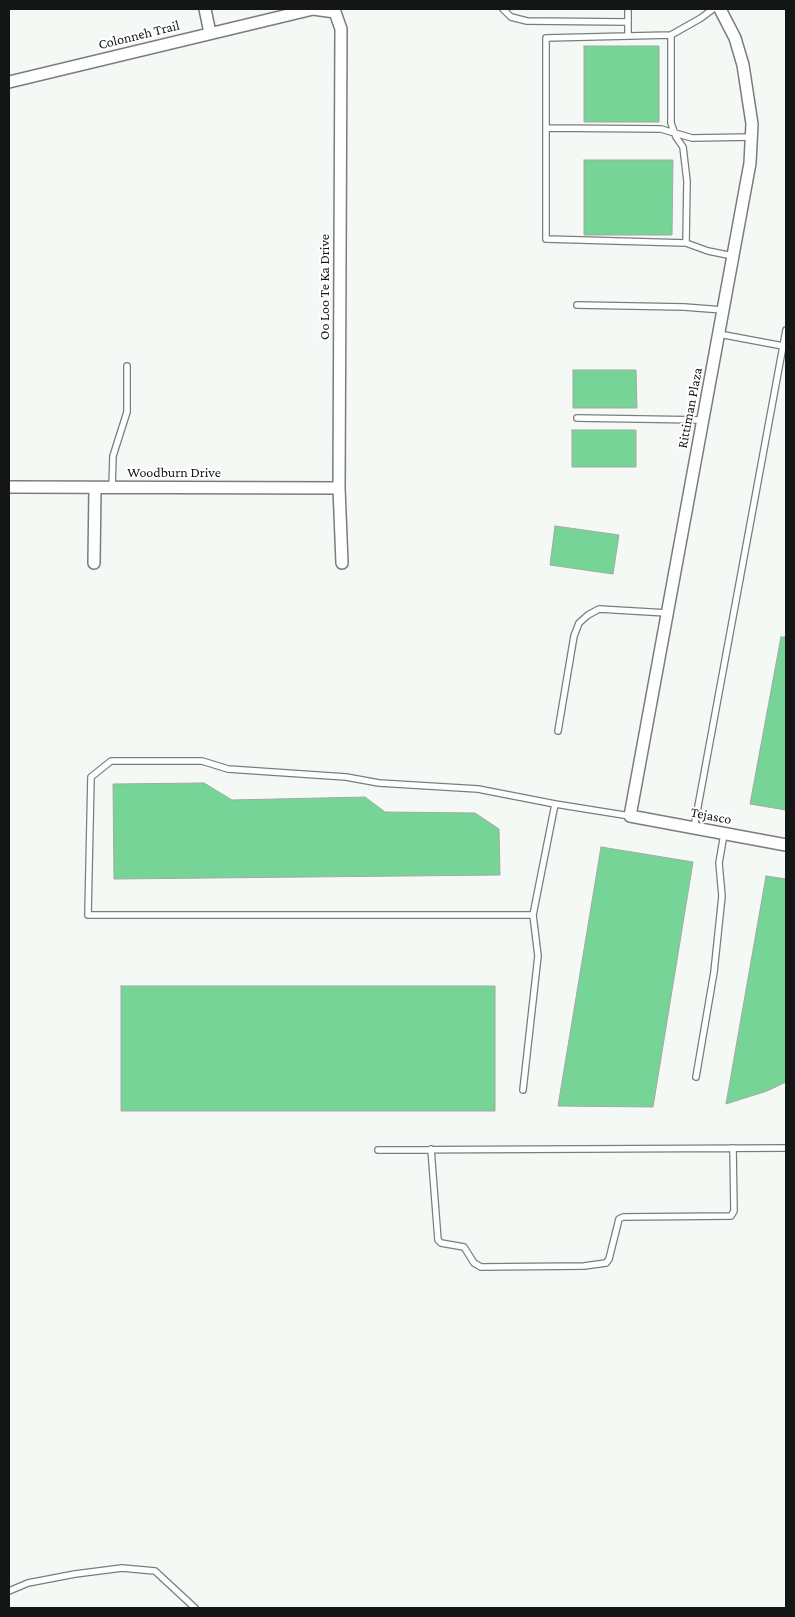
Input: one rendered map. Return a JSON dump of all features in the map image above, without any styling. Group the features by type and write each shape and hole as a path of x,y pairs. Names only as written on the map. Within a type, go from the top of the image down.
{"street":[{"path":"205,9 210,33"},
{"name":"Colonneh Trail","path":"9,82 313,9 335,12"},
{"name":"Rittiman Plaza","path":"630,816 750,162 752,124 743,65 735,38 720,9"},
{"name":"Oo Loo Te Ka Drive","path":"335,12 341,29 339,488 342,563"},
{"name":"Woodburn Drive","path":"9,487 339,488"},
{"path":"94,563 95,488"},
{"name":"Tejasco","path":"630,816 786,845"}],"lane":[{"path":"503,9 511,17 527,21 628,22"},
{"path":"628,9 628,36"},
{"path":"713,9 702,18 672,35 546,38 546,239 686,243 708,251 734,257"},
{"path":"672,35 671,123 683,147 687,181 686,243"},
{"path":"546,128 661,129 692,138 752,137"},
{"path":"577,306 684,307 723,310"},
{"path":"694,828 786,330"},
{"path":"719,334 783,346"},
{"path":"112,488 113,456 127,412 127,366"},
{"path":"577,418 702,420"},
{"path":"558,731 574,636 579,623 588,614 599,609 667,613"},
{"path":"534,915 88,915 91,777 111,761 202,761 228,770 346,778 379,783 478,789 630,816"},
{"path":"523,1090 538,956 534,915 555,804"},
{"path":"696,1077 714,972 722,896 719,863 724,834"},
{"path":"431,1149 438,1240 441,1243 464,1247 474,1263 481,1267 490,1267 584,1266 606,1263 609,1259 618,1219 622,1217 732,1216 734,1212 733,1148"},
{"path":"378,1150 786,1148"},
{"path":"9,1591 28,1584 75,1574 122,1568 155,1571 195,1608"}],"building":[{"path":"584,46 659,46 659,122 584,122"},
{"path":"584,160 673,160 672,235 584,235"},
{"path":"573,370 636,370 637,408 573,408"},
{"path":"572,430 636,430 636,467 572,467"},
{"path":"555,526 619,535 613,574 550,565"},
{"path":"781,637 786,637 786,810 750,804"},
{"path":"204,783 232,800 365,797 385,812 475,813 499,829 500,875 114,879 113,784"},
{"path":"601,847 693,862 653,1107 558,1106"},
{"path":"766,876 786,879 786,1082 767,1091 726,1104"},
{"path":"121,986 495,986 495,1111 121,1111"}]}
